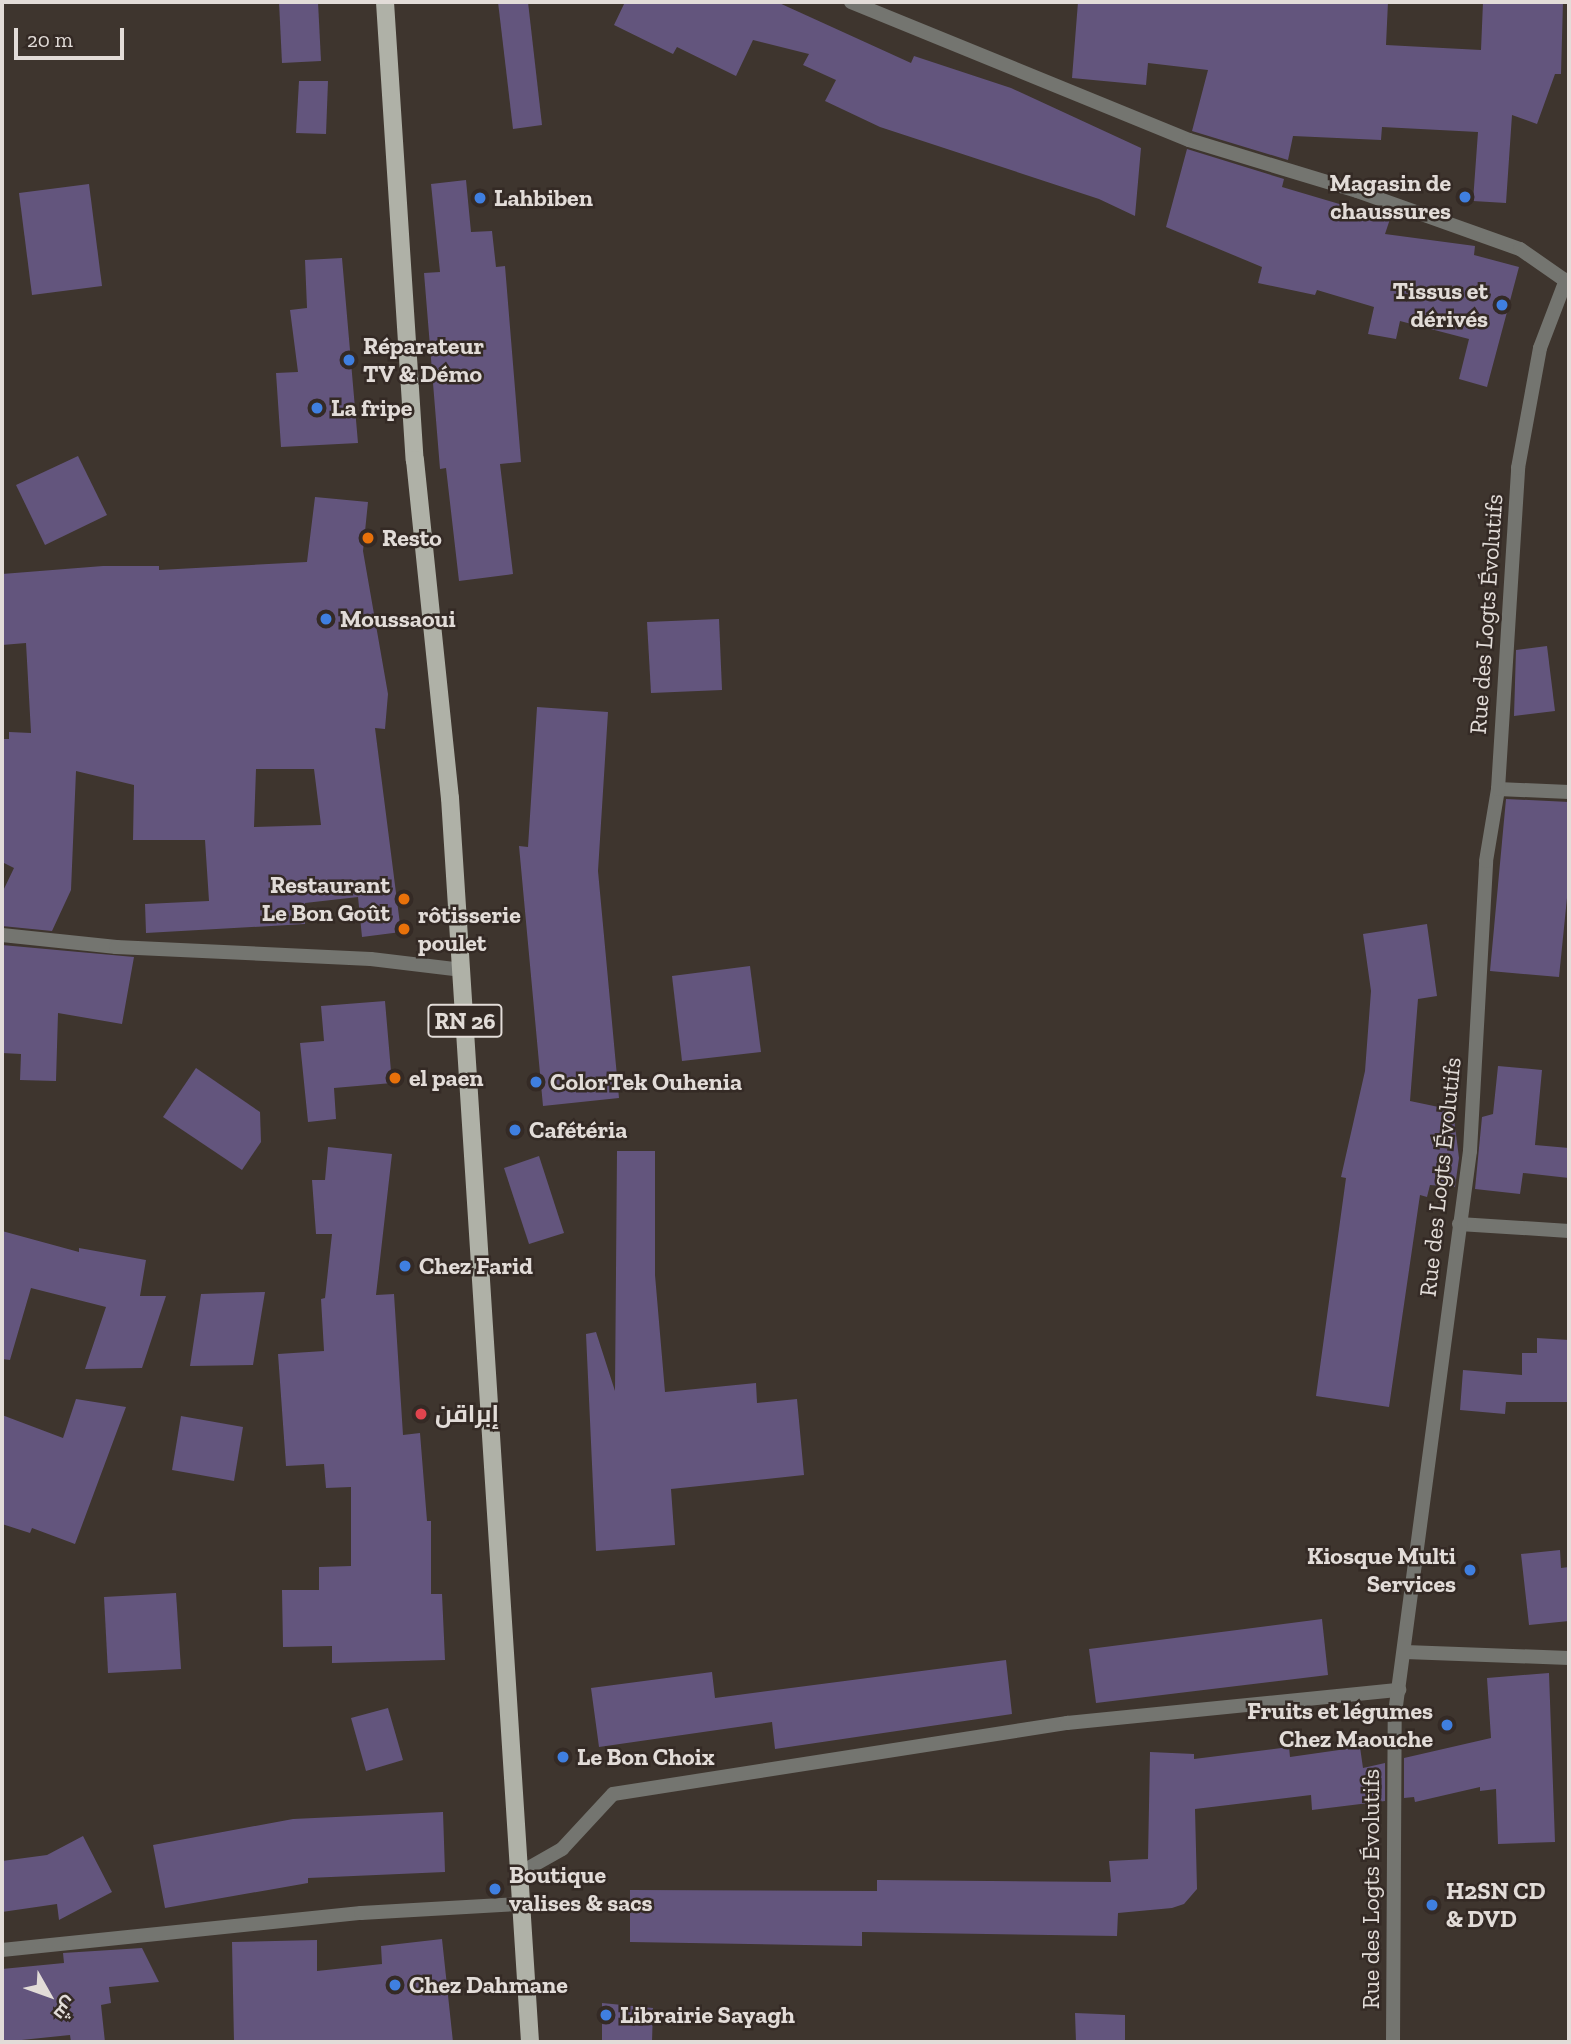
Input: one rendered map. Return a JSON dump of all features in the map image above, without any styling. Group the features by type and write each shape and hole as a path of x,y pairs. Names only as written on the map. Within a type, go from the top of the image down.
{"main road":[{"name":"RN 26","path":"385,2 415,460 450,798 519,1904 530,2042"}],"street":[{"path":"851,2 1189,140 1357,191 1520,249 1567,281"},
{"name":"Rue des Logts Évolutifs","path":"1392,2042 1399,1690 1470,1151 1486,861 1498,789 1518,467 1540,348 1567,281"},
{"path":"1498,789 1569,792"},
{"path":"2,935 116,947 371,959 462,970"},
{"path":"1459,1224 1569,1231"},
{"path":"1405,1652 1569,1658"},
{"path":"518,1874 562,1849 613,1794 1067,1723 1399,1690"},
{"path":"2,1950 361,1913 519,1904"}],"building":[{"path":"279,2 318,2 321,61 282,63"},
{"path":"498,2 528,2 542,125 513,129"},
{"path":"625,2 777,2 911,63 914,56 1011,88 1141,148 1135,216 1099,199 880,127 825,101 836,80 803,65 809,54 753,40 736,76 677,47 673,54 614,25"},
{"path":"1078,2 1388,2 1386,45 1481,50 1483,2 1563,2 1561,74 1555,74 1537,124 1512,115 1506,203 1473,201 1478,132 1382,127 1381,140 1293,136 1288,160 1192,131 1208,70 1148,63 1146,85 1072,78"},
{"path":"299,81 328,81 326,134 296,133"},
{"path":"1187,149 1284,179 1282,187 1390,219 1385,234 1475,246 1474,255 1519,267 1487,387 1459,379 1469,339 1400,321 1396,339 1368,334 1374,307 1317,290 1315,295 1258,283 1262,267 1166,227"},
{"path":"466,180 471,232 492,231 496,267 505,266 521,462 500,464 513,574 459,581 446,468 440,469 424,273 440,272 431,184"},
{"path":"89,184 102,286 32,295 19,193"},
{"path":"342,258 358,443 281,447 276,373 298,372 290,310 307,308 305,260"},
{"path":"78,456 107,515 45,545 16,485"},
{"path":"315,497 368,502 363,551 388,694 385,729 375,728 401,932 362,937 358,897 305,903 305,924 146,933 145,904 209,901 205,840 133,840 134,785 76,771 71,890 52,931 2,926 2,893 14,868 2,862 2,739 9,739 9,732 31,733 26,643 2,645 2,574 103,566 159,566 159,570 307,562","holes":["256,769 314,769 321,825 254,827"]},
{"path":"719,619 722,690 651,693 647,622"},
{"path":"1547,646 1555,711 1514,716 1516,650"},
{"path":"537,707 608,712 598,871 619,1098 543,1106 519,846 528,847"},
{"path":"1506,799 1569,802 1569,878 1559,977 1490,971"},
{"path":"1427,924 1437,996 1418,999 1410,1101 1453,1110 1459,1158 1455,1187 1430,1185 1427,1197 1420,1195 1389,1407 1316,1396 1346,1178 1341,1177 1365,1071 1371,991 1363,934"},
{"path":"2,945 134,957 122,1024 58,1013 56,1081 20,1080 21,1054 2,1053"},
{"path":"750,966 761,1052 682,1061 672,976"},
{"path":"385,1001 392,1083 334,1088 336,1119 308,1122 300,1043 324,1041 321,1006"},
{"path":"1498,1066 1542,1070 1535,1145 1569,1148 1569,1178 1523,1173 1520,1194 1475,1189 1482,1117 1493,1114"},
{"path":"196,1068 260,1112 261,1142 242,1170 163,1117"},
{"path":"328,1147 392,1154 376,1295 394,1294 403,1435 420,1433 427,1521 431,1521 431,1594 442,1594 445,1660 332,1663 332,1646 283,1647 282,1590 319,1590 319,1567 351,1566 351,1487 326,1488 324,1464 286,1466 278,1354 324,1351 321,1299 325,1298 332,1234 316,1234 312,1180 325,1180"},
{"path":"617,1151 655,1151 655,1275 665,1392 756,1383 757,1403 797,1399 804,1475 671,1489 675,1545 596,1551 586,1334 596,1332 615,1391"},
{"path":"539,1156 564,1233 529,1244 504,1168"},
{"path":"2,1231 79,1252 79,1248 146,1260 140,1296 166,1296 142,1368 85,1369 106,1307 31,1288 10,1360 2,1359"},
{"path":"265,1292 253,1365 190,1366 201,1294"},
{"path":"1537,1338 1569,1340 1569,1402 1506,1402 1505,1414 1460,1410 1463,1370 1522,1375 1522,1353 1537,1353"},
{"path":"76,1399 126,1407 75,1544 32,1528 30,1533 2,1524 2,1415 63,1438"},
{"path":"181,1416 243,1427 234,1481 172,1470"},
{"path":"1560,1550 1561,1568 1569,1567 1569,1621 1529,1625 1521,1554"},
{"path":"176,1593 181,1669 108,1673 104,1597"},
{"path":"1322,1619 1328,1675 1096,1703 1089,1649"},
{"path":"1006,1660 1012,1714 775,1749 772,1722 599,1747 591,1688 712,1672 715,1698"},
{"path":"1549,1673 1555,1842 1498,1844 1496,1789 1480,1791 1480,1787 1415,1802 1414,1797 1404,1798 1404,1758 1491,1738 1487,1678"},
{"path":"388,1708 403,1760 366,1771 351,1718"},
{"path":"1289,1747 1290,1757 1360,1747 1363,1768 1385,1763 1385,1801 1312,1810 1311,1795 1195,1809 1197,1889 1184,1904 1172,1908 1118,1913 1117,1936 862,1932 862,1946 630,1942 630,1890 877,1891 877,1880 1111,1882 1109,1861 1148,1859 1150,1752 1194,1754 1194,1759"},
{"path":"443,1812 445,1872 308,1878 308,1883 165,1908 153,1845 293,1819"},
{"path":"83,1836 112,1892 59,1920 57,1904 2,1912 2,1861 47,1855"},
{"path":"442,1939 453,2042 234,2042 232,1942 317,1940 317,1971 382,1964 381,1946"},
{"path":"142,1948 159,1982 109,1987 111,2003 101,2005 105,2042 71,2042 70,2035 2,2042 2,1969 64,1963 63,1953"},
{"path":"602,2003 653,2008 652,2042 602,2042"},
{"path":"1075,2013 1125,2015 1125,2042 1076,2042"}],"place":[{"name":"Magasin de chaussures","path":"1465,197"},
{"name":"Lahbiben","path":"480,198"},
{"name":"Tissus et dérivés","path":"1502,305"},
{"name":"Réparateur TV & Démo","path":"349,360"},
{"name":"La fripe","path":"317,408"},
{"name":"Resto","path":"368,538"},
{"name":"Moussaoui","path":"326,619"},
{"name":"Restaurant Le Bon Goût","path":"404,899"},
{"name":"rôtisserie poulet","path":"404,929"},
{"name":"el paen","path":"395,1078"},
{"name":"ColorTek Ouhenia","path":"536,1082"},
{"name":"Cafétéria","path":"515,1130"},
{"name":"Chez Farid","path":"405,1266"},
{"name":"إبراقن","path":"421,1414"},
{"name":"Kiosque Multi Services","path":"1470,1570"},
{"name":"Fruits et légumes Chez Maouche","path":"1447,1725"},
{"name":"Le Bon Choix","path":"563,1757"},
{"name":"Boutique valises & sacs","path":"495,1889"},
{"name":"H2SN CD & DVD","path":"1432,1905"},
{"name":"Chez Dahmane","path":"395,1985"},
{"name":"Librairie Sayagh","path":"606,2015"}]}
